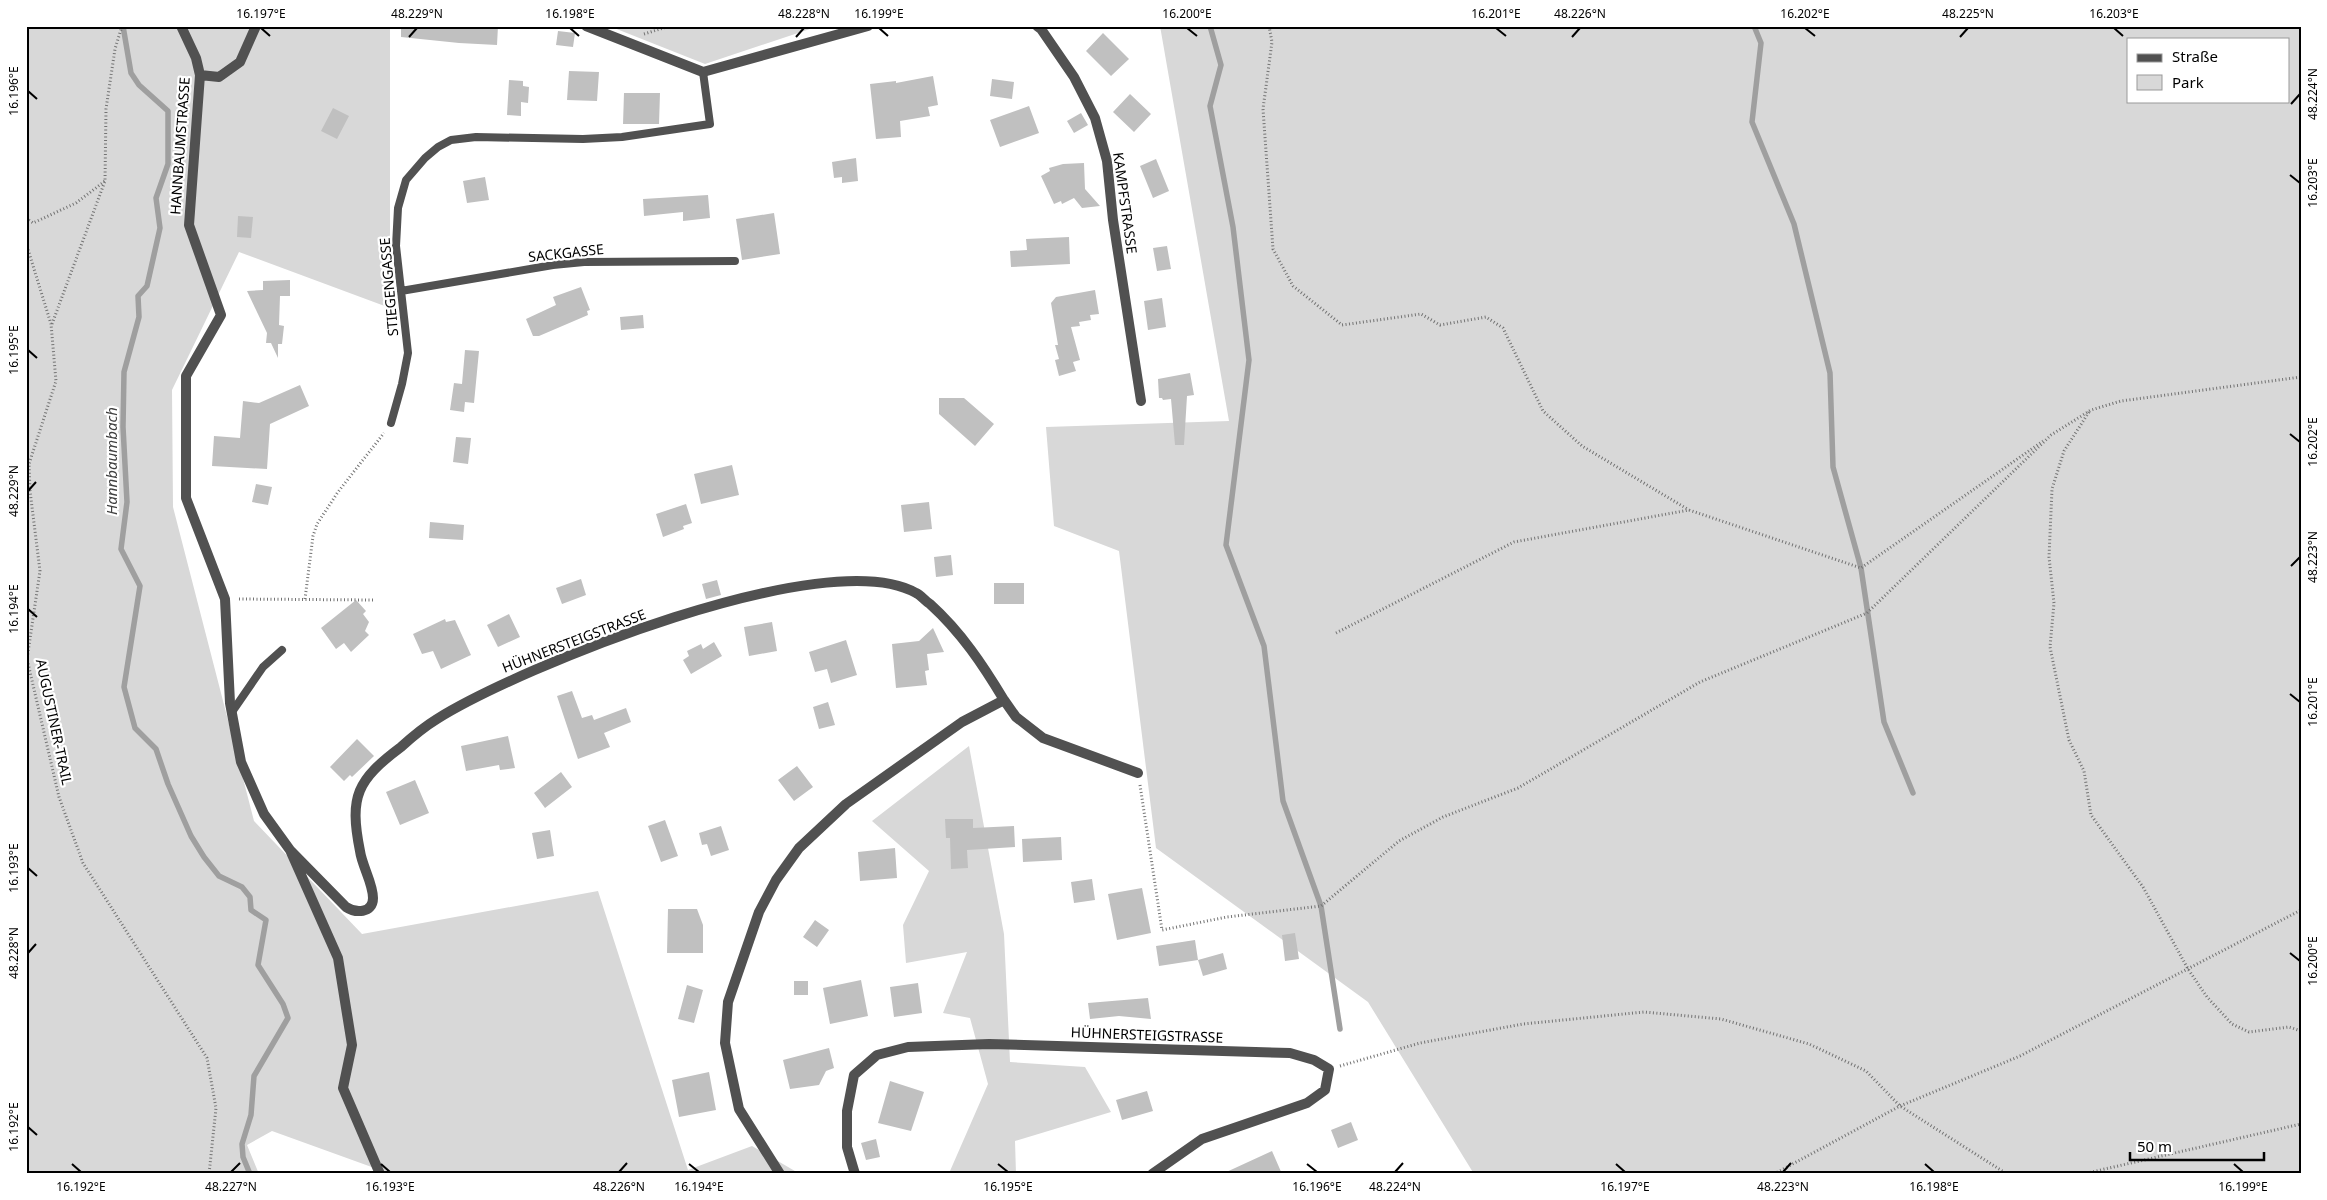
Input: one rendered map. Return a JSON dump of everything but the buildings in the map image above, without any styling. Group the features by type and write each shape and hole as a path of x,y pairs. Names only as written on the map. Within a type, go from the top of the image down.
{"street":[{"name":"HANNBAUMSTRASSE","path":"181,26 196,58 200,74 189,225 221,315 186,376 186,498 226,599 232,712 241,762 264,814 290,850 338,958 352,1045 343,1088 378,1165 380,1174"},
{"path":"200,74 219,77 240,62 256,26"},
{"path":"586,26 703,72 868,26"},
{"name":"KAMPFSTRASSE","path":"1037,26 1074,77 1095,118 1107,161 1113,220 1141,402"},
{"name":"HÜHNERSTEIGSTRASSE","path":"290,850 346,907 354,912 364,911 371,905 373,897 360,855 354,821 355,808 363,784 384,759 435,720 505,682 566,656 690,613 750,596 831,582 884,582 916,593 949,621 979,659 1016,717 1043,738 1138,773"},
{"path":"780,1174 739,1109 725,1043 728,1002 759,912 776,880 799,848 846,804 962,722 1004,700"},
{"name":"HÜHNERSTEIGSTRASSE","path":"855,1174 847,1147 847,1111 854,1075 877,1055 908,1047 989,1044 1290,1053 1314,1060 1329,1069"},
{"path":"1152,1174 1202,1140 1306,1103 1325,1090 1329,1069"}],"lane":[{"name":"STIEGENGASSE","path":"391,423 408,354 396,246 398,208 402,191 412,172 438,147 451,140 476,137 583,139 622,137 710,124 703,72"},
{"name":"SACKGASSE","path":"401,291 584,262 734,261"},
{"path":"232,712 263,667 282,650"}],"path":[{"path":"52,324 105,180 106,109 115,49 122,26"},
{"path":"1269,26 1272,42 1263,109 1273,250 1293,286 1342,325 1421,314 1440,325 1486,316 1503,328 1543,412 1582,446 1689,510 1861,568 2091,410 2121,401 2301,377"},
{"path":"26,218 33,223 76,203 105,180"},
{"name":"AUGUSTINER-TRAIL","path":"26,244 52,324 56,381 29,464 30,491 40,571 27,659 59,797 83,863 207,1058 216,1108 209,1174"},
{"path":"2091,410 2064,451 2052,488 2049,557 2054,603 2050,647 2070,740 2084,771 2091,815 2143,887 2188,969 2207,997 2232,1024 2249,1032 2289,1027 2301,1031"},
{"path":"305,599 313,536 317,524 338,492 391,423"},
{"path":"1138,773 1162,930 1227,917 1322,906 1399,841 1443,817 1518,788 1700,682 1867,613 2052,435"},
{"path":"1336,634 1514,542 1689,510"},
{"path":"226,599 373,600"},
{"path":"1774,1174 1900,1106 2020,1056 2301,910"},
{"path":"1329,1069 1420,1044 1523,1024 1644,1012 1721,1019 1809,1044 1866,1070 1900,1106 2008,1174"},
{"path":"2083,1174 2301,1124"}],"green space":[{"path":"26,26 390,26 390,308 239,252 172,390 173,507 254,821 362,934 598,891 688,1170 752,1146 800,1174 391,1174 272,1131 247,1145 259,1174 26,1174"},
{"path":"609,26 819,26 705,64"},
{"path":"1160,26 2301,26 2301,1174 1474,1174 1368,1002 1156,848 1119,551 1054,526 1046,427 1229,421"},
{"path":"969,746 1004,934 1010,1062 1085,1067 1111,1112 1015,1141 1016,1174 952,1174 950,1171 988,1084 970,1018 943,1013 967,952 906,963 903,925 929,871 872,821"}],"waterway":[{"name":"Hannbaumbach","path":"123,26 131,73 139,85 168,111 168,164 156,198 160,228 147,286 138,296 139,317 124,372 123,427 127,502 121,549 140,586 124,687 135,728 156,749 168,784 191,836 219,876 242,887 250,897 251,910 266,920 258,965 283,1004 288,1018 254,1076 251,1115 242,1144 243,1157 250,1174"},
{"path":"1210,26 1221,65 1210,106 1233,227 1249,360 1226,545 1264,646 1283,801 1321,906 1340,1029"},
{"path":"1754,26 1761,43 1752,122 1794,224 1830,373 1833,467 1861,568 1884,722 1913,793"}]}
